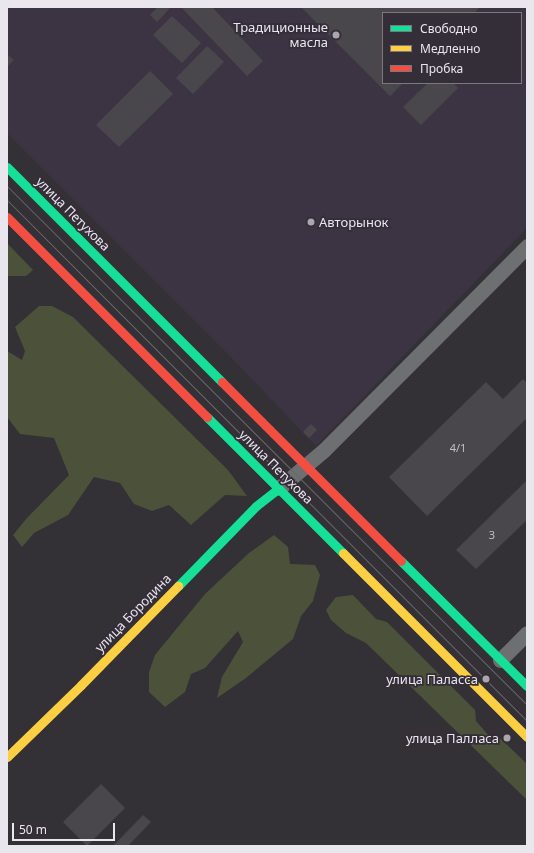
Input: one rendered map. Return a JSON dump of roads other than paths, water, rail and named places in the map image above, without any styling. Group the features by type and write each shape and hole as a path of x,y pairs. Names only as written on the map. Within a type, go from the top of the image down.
{"main road":[{"name":"улица Петухова","path":"7,167 527,686"},
{"name":"улица Петухова","path":"7,217 527,737"},
{"name":"улица Бородина","path":"7,757 81,685 256,506 279,488"}],"street":[{"path":"279,488 324,450 527,246"},
{"path":"500,660 527,633"}],"tram line":[{"path":"7,186 527,705"},
{"path":"7,200 527,721"}],"place":[{"name":"Традиционные масла","path":"336,35"},
{"name":"Авторынок","path":"311,222"},
{"name":"улица Паласса","path":"486,679"},
{"name":"улица Палласа","path":"507,738"}]}
